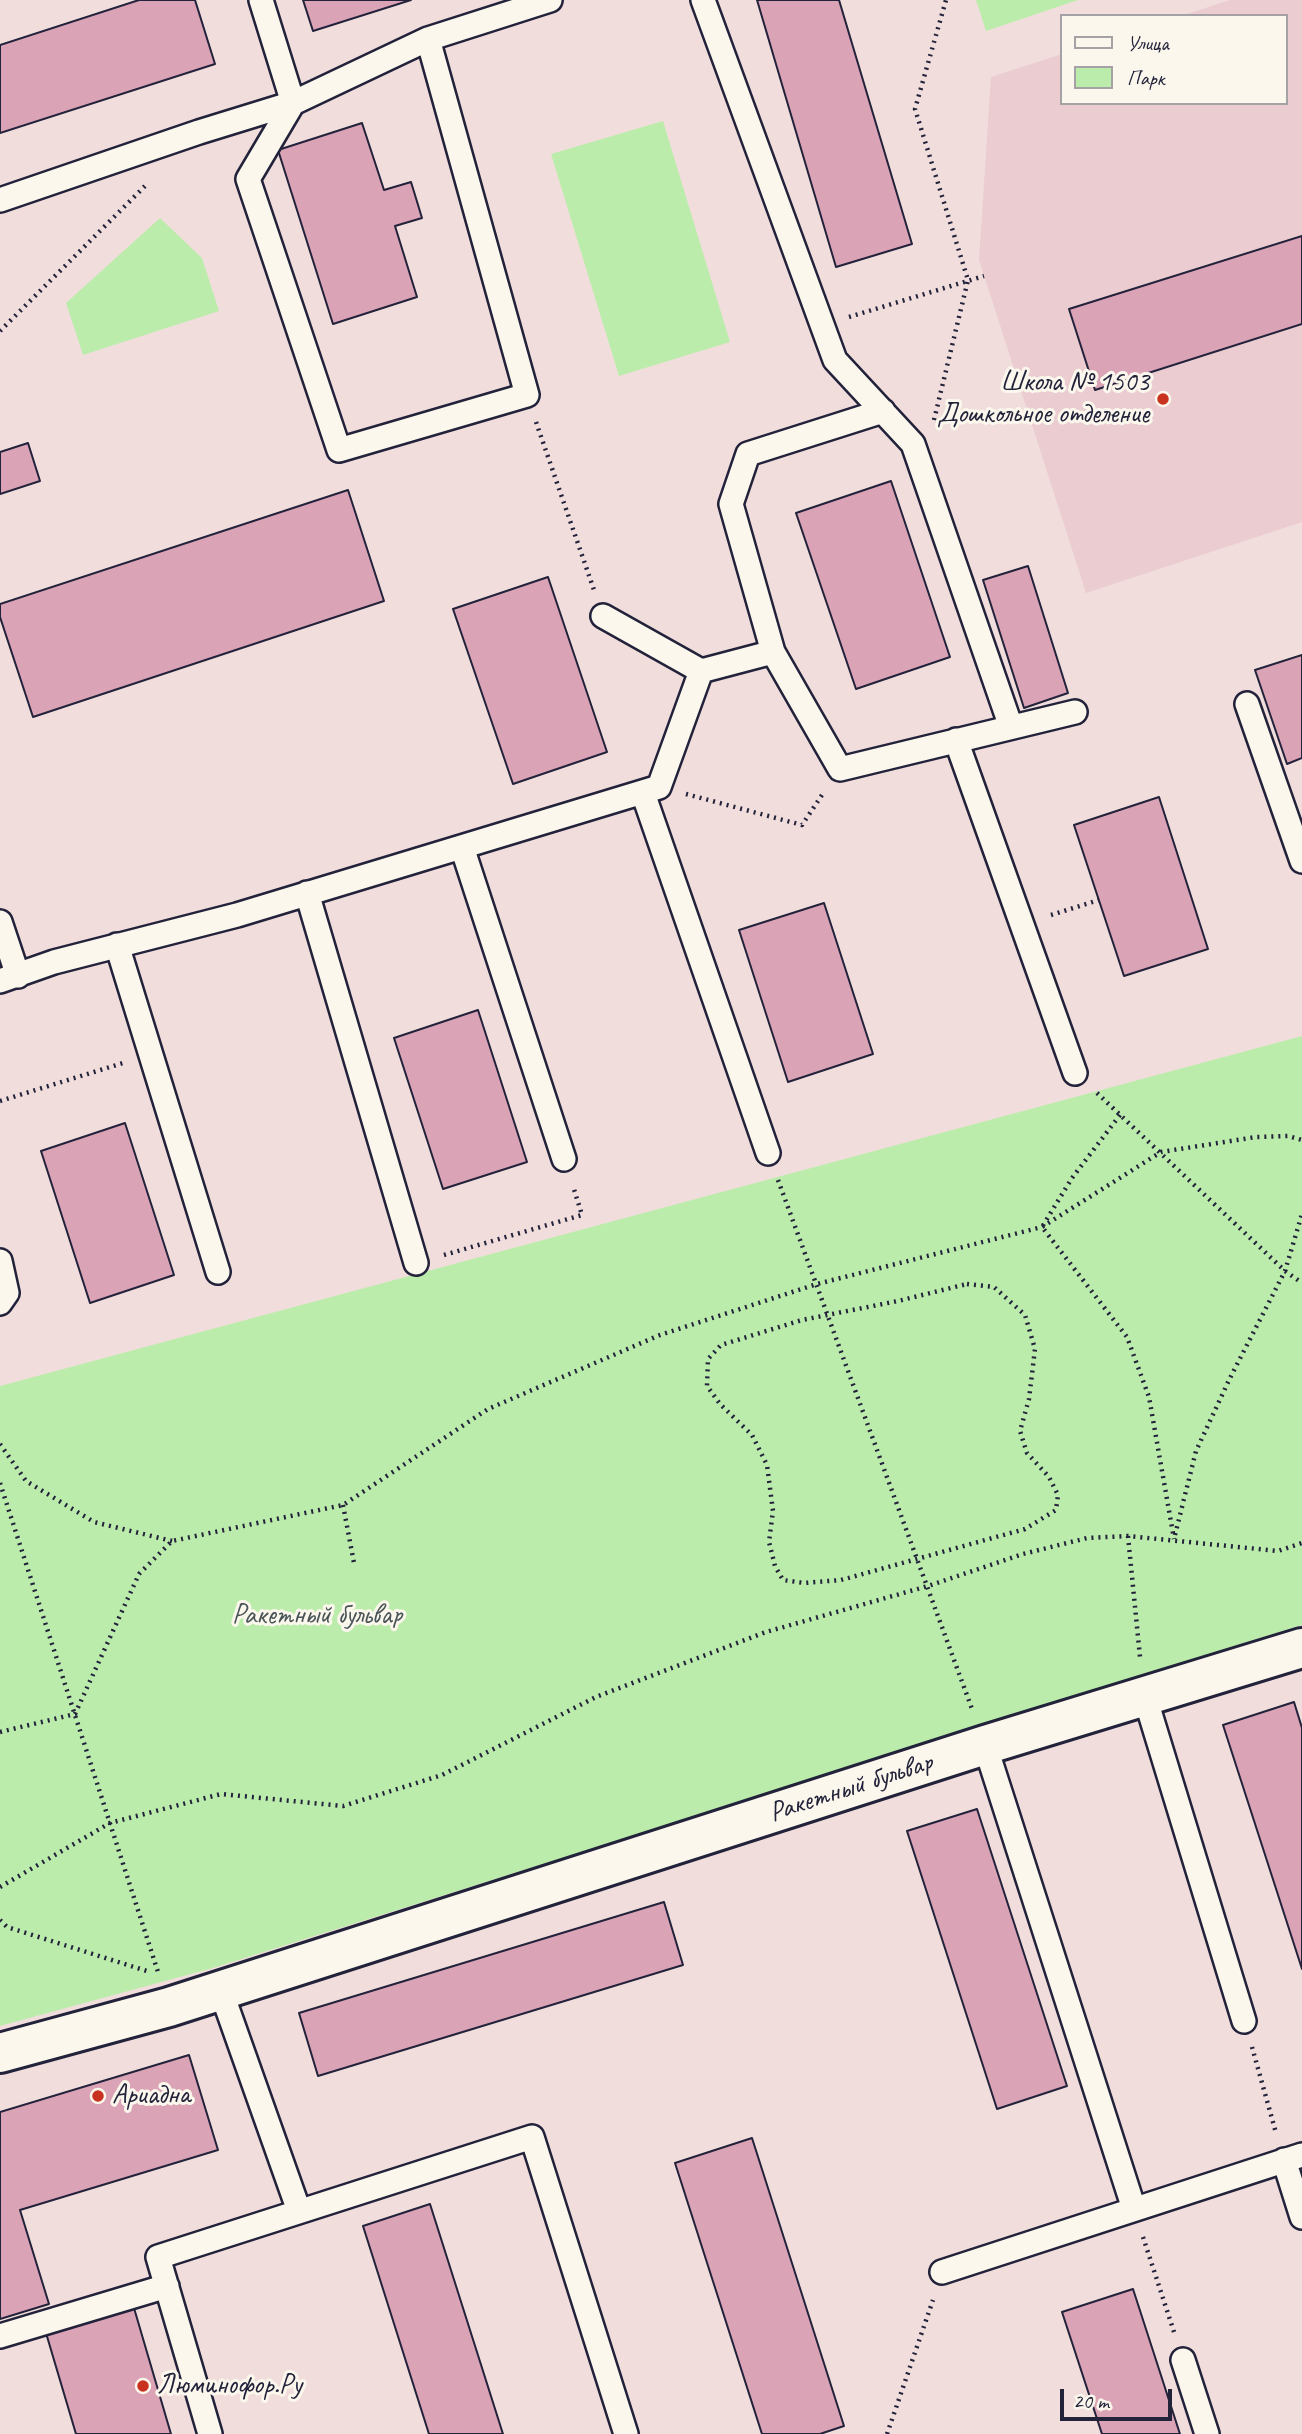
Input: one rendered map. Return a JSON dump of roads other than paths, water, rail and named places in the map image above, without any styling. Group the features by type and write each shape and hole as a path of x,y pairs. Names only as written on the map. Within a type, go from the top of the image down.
{"street":[{"name":"Ракетный бульвар","path":"0,2053 221,1991 985,1745 1302,1648"}],"lane":[{"path":"261,0 293,103 248,179 339,450 527,395 428,39"},
{"path":"0,200 293,103 428,39 550,0"},
{"path":"703,0 835,360 913,444 1011,727"},
{"path":"883,411 748,454 731,504 773,652 841,769 1075,712"},
{"path":"603,617 701,671 773,652"},
{"path":"701,671 651,790 768,1153"},
{"path":"1247,704 1302,861"},
{"path":"956,740 1075,1073"},
{"path":"0,922 9,979 54,962 237,915 651,790"},
{"path":"461,847 564,1158"},
{"path":"307,893 416,1263"},
{"path":"117,945 218,1272"},
{"path":"0,1261 7,1293 0,1303"},
{"path":"1144,1697 1244,2021"},
{"path":"985,1745 1134,2209"},
{"path":"221,1991 299,2211"},
{"path":"210,2434 158,2257 532,2137 626,2434"},
{"path":"942,2272 1293,2158 1302,2217"},
{"path":"0,2336 167,2286"},
{"path":"1183,2360 1207,2434"}],"place":[{"name":"Школа № 1503 Дошкольное отделение","path":"1163,399"},
{"name":"Ариадна","path":"98,2096"},
{"name":"Люминофор.Ру","path":"143,2386"}]}
